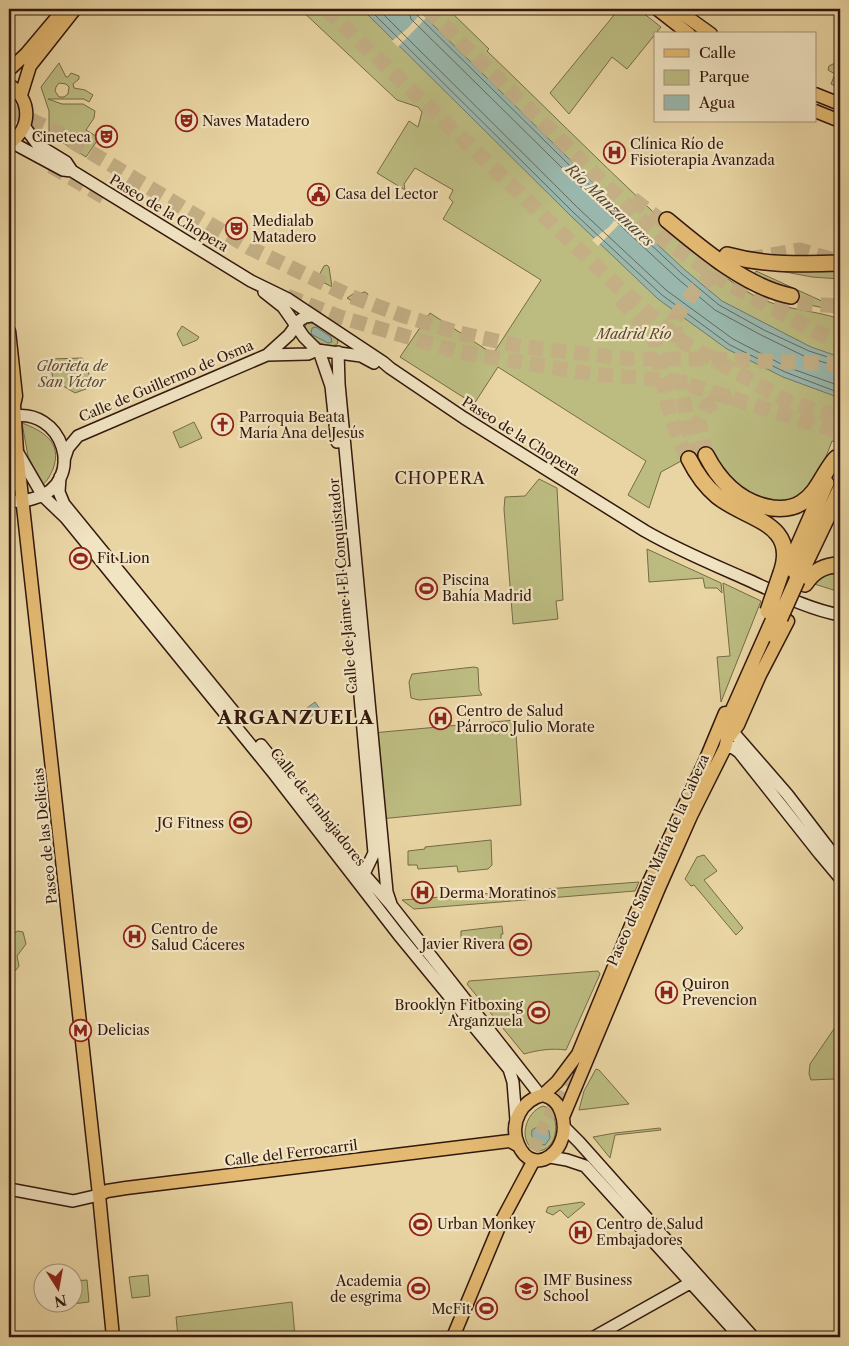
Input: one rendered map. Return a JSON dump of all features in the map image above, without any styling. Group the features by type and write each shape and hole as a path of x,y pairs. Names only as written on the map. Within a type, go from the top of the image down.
{"highway":[{"path":"667,220 739,275 770,291 791,296"},
{"path":"728,255 748,261 770,264 840,263"},
{"path":"791,582 780,537 767,524 718,497 698,477 697,457 714,470 727,486 737,494 764,507 780,509 792,508 802,503 816,490 827,468 839,453"},
{"path":"774,635 791,582 839,453"},
{"path":"779,617 791,582 817,537 840,490"},
{"path":"791,582 826,566 840,565"}],"main road":[{"path":"9,70 26,54 65,9"},
{"path":"20,95 30,66 75,9"},
{"path":"657,9 686,32"},
{"path":"676,9 708,32"},
{"path":"9,85 20,95 26,106 27,114 24,126 17,138 10,143"},
{"path":"816,94 840,104"},
{"path":"816,111 840,121"},
{"name":"Paseo de las Delicias","path":"9,332 16,396 12,416 99,1195 113,1337"},
{"name":"Paseo de Santa María de la Cabeza","path":"542,1095 558,1082 578,1054 648,884 715,737 779,617"},
{"name":"Paseo de Santa María de la Cabeza","path":"564,1123 659,888 728,737 745,711 760,675 779,617"},
{"path":"735,717 774,635"},
{"path":"715,737 728,737"},
{"path":"542,1095 555,1101 564,1123 560,1145 550,1157 534,1160 526,1156 519,1146 516,1137 516,1123 520,1111 527,1103 542,1095"},
{"name":"Calle del Ferrocarril","path":"487,1144 505,1135 516,1123"},
{"name":"Calle del Ferrocarril","path":"99,1195 107,1191 126,1188 510,1141 519,1146"},
{"path":"453,1337 501,1222 534,1160"}],"street":[{"name":"Paseo de la Chopera","path":"24,126 38,145 66,162 72,171 251,281 288,299 464,418 665,543 791,582"},
{"name":"Paseo de la Chopera","path":"10,143 63,170 72,171"},
{"name":"Paseo de la Chopera","path":"251,281 282,307 304,337 318,350"},
{"name":"Calle de Guillermo de Osma","path":"64,460 68,448 78,436 267,355 280,344 300,320 305,316 311,316"},
{"name":"Calle de Jaime I El Conquistador","path":"341,334 343,342 338,352 340,394 387,892 391,905"},
{"name":"Calle de Guillermo de Osma","path":"267,355 308,354 318,350 338,352"},
{"name":"Calle de Jaime I El Conquistador","path":"318,350 331,386 348,551 374,853 362,873"},
{"name":"Paseo de la Chopera","path":"338,352 360,356 379,366 390,368"},
{"name":"Calle de Guillermo de Osma","path":"12,416 26,415 40,420 52,428 78,436"},
{"path":"9,500 23,502 43,496 56,484 60,477 64,460 63,448 52,428"},
{"name":"Calle de Embajadores","path":"17,452 43,496 66,518 271,770 398,934 509,1069 513,1082 516,1123"},
{"name":"Calle de Embajadores","path":"60,477 59,492 64,504 280,768 362,873 391,905 542,1095"},
{"path":"791,582 824,606 840,609"},
{"path":"791,582 816,609 840,615"},
{"path":"728,737 787,794 840,863"},
{"path":"728,737 732,747 739,752 818,853 840,878"},
{"path":"362,873 360,880 365,891"},
{"path":"564,1123 753,1337"},
{"path":"550,1157 585,1166 740,1337"},
{"path":"9,1189 73,1201 99,1195"},
{"path":"594,1337 690,1283"}],"green space":[{"name":"Madrid Río","path":"300,9 448,9 489,49 487,51 711,266 738,286 763,300 785,307 840,319 840,443 832,441 818,475 806,492 788,501 778,502 758,498 729,479 710,450 683,460 661,472 649,508 628,495 646,461 498,367 474,404 400,357 430,313 493,354 541,280 443,219 453,202 449,198 453,190 415,168 404,184 405,190 377,173 409,121 418,127 422,112 418,107 397,100"},
{"path":"619,9 638,9 661,27 657,32 654,32 654,36 627,69 612,57 569,114 550,93"},
{"path":"837,62 840,65 840,88 831,84 835,74 828,70 829,66"},
{"path":"59,63 66,77 71,73 79,76 79,79 73,84 74,88 85,90 93,95 89,102 84,99 48,99 62,104 83,104 95,111 94,118 86,130 99,138 86,157 49,134 49,111 41,87","holes":["59,83 66,84 69,87 68,94 64,97 59,97 55,91 56,87"]},
{"path":"327,265 329,267 332,287 317,279 324,266"},
{"path":"840,268 840,279 812,277 775,270"},
{"path":"756,271 826,303 824,308 791,301 767,283 768,280 753,277"},
{"path":"365,292 368,294 360,306 347,298 353,294"},
{"path":"308,323 312,323 337,338 338,343 334,346 329,346 314,339 305,326"},
{"path":"182,326 199,337 197,340 183,346 177,334"},
{"name":"Glorieta de San Víctor","path":"82,358 94,386 75,393 53,380 50,359"},
{"path":"194,422 202,438 180,448 173,432"},
{"path":"22,423 44,434 53,445 55,460 53,469 42,485 28,456"},
{"path":"9,435 15,491 9,488"},
{"path":"539,479 557,488 563,600 556,601 558,619 513,624 504,509 505,497 525,496"},
{"path":"647,549 721,583 722,593 717,588 705,588 703,578 649,582"},
{"path":"840,572 840,592 811,583 829,573"},
{"path":"723,583 761,601 721,702 717,657 730,656"},
{"path":"478,668 479,690 482,695 419,700 411,698 409,682 412,674"},
{"path":"515,720 521,805 380,819 372,733"},
{"path":"491,840 492,865 488,869 458,872 457,866 418,869 417,865 408,865 408,851 425,849 425,847"},
{"path":"704,855 717,871 704,880 743,928 736,935 694,885 691,886 685,879 697,857"},
{"path":"639,882 635,891 414,909 402,900"},
{"path":"502,926 503,934 501,934 501,941 472,943 461,938 461,931"},
{"path":"18,931 23,932 26,944 17,956 19,966 16,970 9,971 10,935"},
{"path":"598,971 600,974 566,1050 534,1051 524,1054 467,984 469,981"},
{"path":"840,1020 840,1085 835,1086 834,1079 811,1080 809,1074 810,1064"},
{"path":"596,1069 629,1104 579,1110 584,1091"},
{"path":"543,1106 549,1109 553,1115 556,1130 550,1145 544,1150 536,1151 530,1147 527,1141 526,1127 532,1114"},
{"path":"660,1128 661,1130 615,1135 610,1158 593,1137 615,1133"},
{"path":"582,1202 585,1204 568,1218 560,1210 553,1215 546,1212 548,1207"},
{"path":"148,1275 150,1296 132,1298 129,1277"},
{"path":"82,1280 87,1280 89,1302 82,1303"},
{"path":"292,1302 295,1337 178,1337 176,1317"}],"water":[{"name":"Río Manzanares","path":"362,9 417,9 631,220 722,301 811,347 840,357 840,398 783,377 727,349 658,299 571,216"},
{"path":"316,327 331,337 332,342 328,343 311,334 312,328"},
{"path":"315,702 320,709 305,721 299,714"},
{"path":"537,1127 544,1127 549,1131 550,1138 545,1145 539,1144 533,1138 532,1130"}],"pier":[{"path":"423,11 428,15 427,17 398,47 392,41 408,28"},
{"path":"624,209 629,214 598,246 592,240 609,227"}],"tunnel":[{"path":"326,9 614,283 678,339 787,401 840,417"},
{"path":"427,9 657,235 725,282 814,331 840,341"},
{"path":"9,110 55,131 250,248 350,296 401,315 459,333 525,347 630,359 711,359 840,364"},
{"path":"51,166 104,197"},
{"path":"633,199 676,232"},
{"path":"749,259 800,250 840,262"},
{"path":"676,342 675,318 695,290 721,269"},
{"path":"287,296 340,317 459,352 593,374 677,381 840,432"},
{"path":"620,299 653,336 667,402 679,441 689,459"},
{"path":"775,299 840,306"},
{"path":"679,375 690,434 698,457"},
{"path":"706,455 699,421 708,405 732,395"},
{"path":"527,1167 541,1131 578,1059"}],"place":[{"name":"Naves Matadero","path":"186,121"},
{"name":"Cineteca","path":"107,137"},
{"name":"Clínica Río de Fisioterapia Avanzada","path":"614,152"},
{"name":"Casa del Lector","path":"319,194"},
{"name":"Medialab Matadero","path":"236,229"},
{"name":"Parroquia Beata María Ana de Jesús","path":"223,425"},
{"name":"Fit Lion","path":"81,558"},
{"name":"Piscina Bahía Madrid","path":"426,588"},
{"name":"Centro de Salud Párroco Julio Morate","path":"440,719"},
{"name":"JG Fitness","path":"240,823"},
{"name":"Derma Moratinos","path":"423,893"},
{"name":"Centro de Salud Cáceres","path":"135,937"},
{"name":"Javier Rivera","path":"521,944"},
{"name":"Quiron Prevencion","path":"666,992"},
{"name":"Brooklyn Fitboxing Arganzuela","path":"539,1013"},
{"name":"Delicias","path":"81,1030"},
{"name":"Urban Monkey","path":"421,1224"},
{"name":"Centro de Salud Embajadores","path":"580,1232"},
{"name":"IMF Business School","path":"527,1288"},
{"name":"Academia de esgrima","path":"418,1289"},
{"name":"McFit","path":"487,1309"}],"district":[{"name":"CHOPERA","path":"440,478"},
{"name":"ARGANZUELA","path":"296,717"}]}
